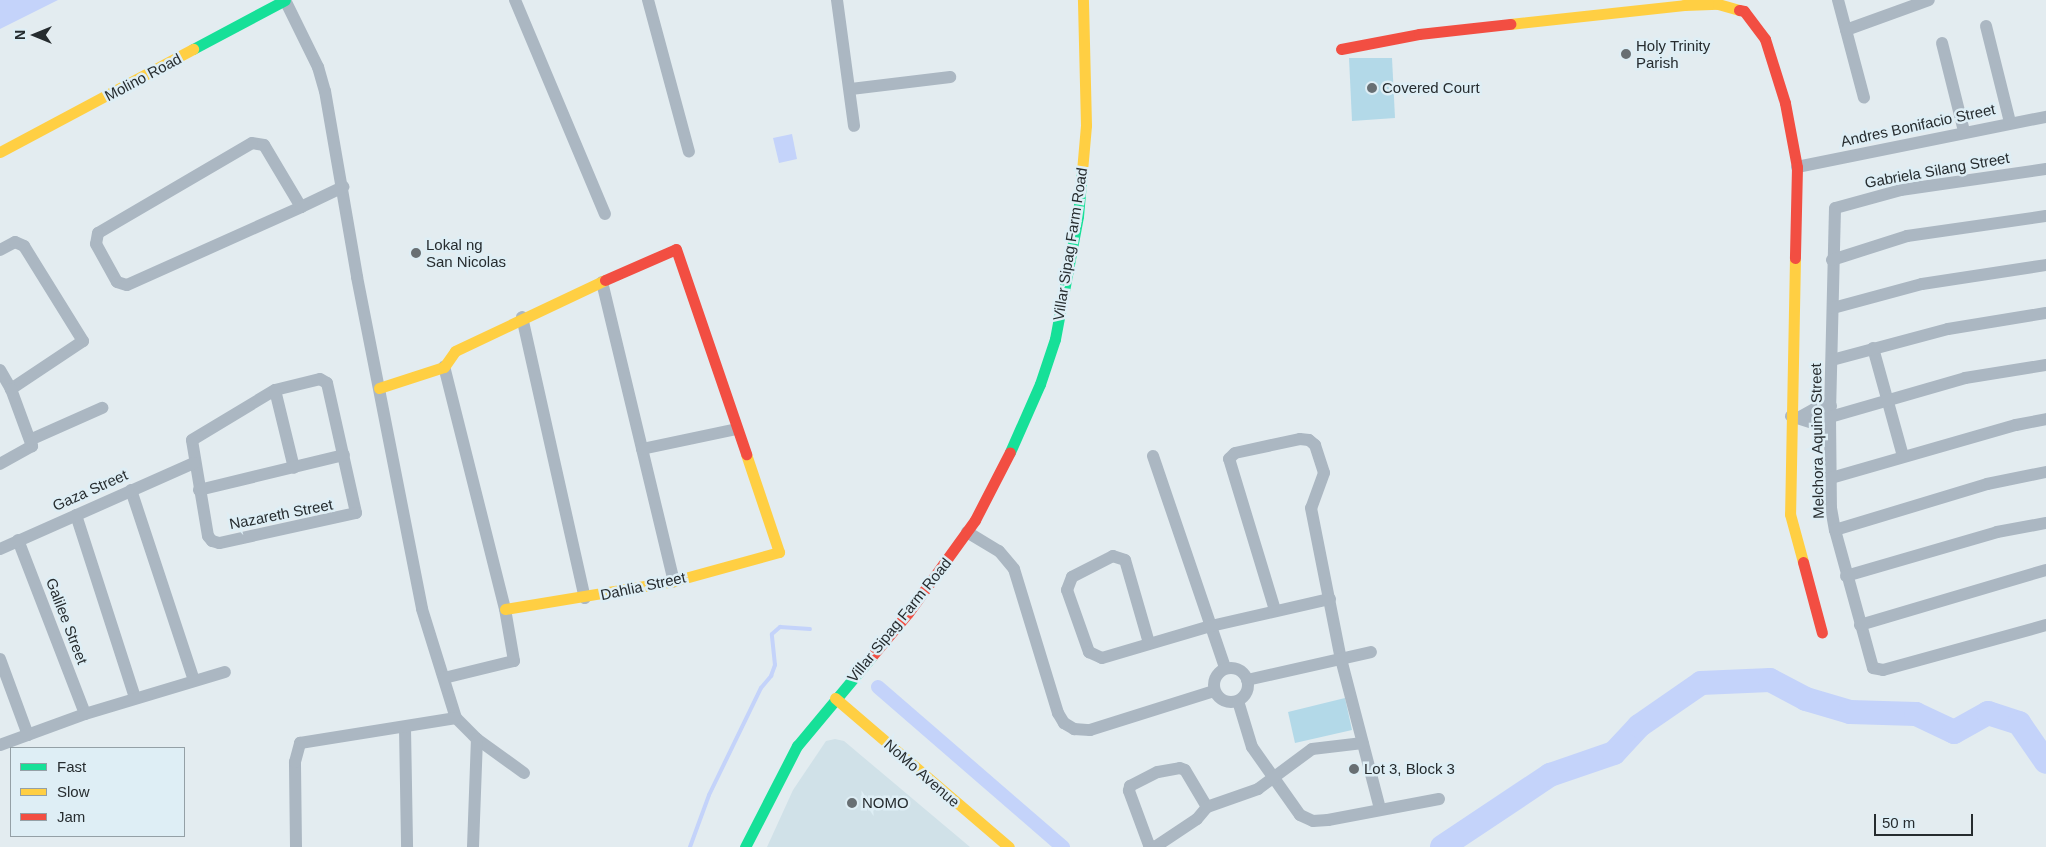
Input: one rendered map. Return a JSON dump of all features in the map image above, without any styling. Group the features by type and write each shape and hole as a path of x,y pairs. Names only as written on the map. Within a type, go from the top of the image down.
{"street":[{"path":"285,0 318,67 343,187 379,388 422,609 456,718 477,739 524,773"},
{"name":"Molino Road","path":"0,152 285,0"},
{"path":"515,0 605,214"},
{"path":"648,0 689,152"},
{"path":"837,0 851,89 854,126"},
{"name":"Villar Sipag Farm Road","path":"745,847 797,746 835,698 908,613 967,532 997,481 1022,428 1055,339 1068,278 1084,161 1086,83 1083,0"},
{"path":"1838,0 1864,98"},
{"path":"1846,30 1929,0"},
{"path":"1341,49 1419,34 1683,2 1718,4 1744,11 1765,39 1784,103 1796,166 1796,416 1790,514 1822,633"},
{"path":"1986,26 2010,122"},
{"path":"1942,43 1964,131"},
{"path":"851,89 950,77"},
{"name":"Andres Bonifacio Street","path":"1796,166 2046,116"},
{"path":"301,206 264,145 252,143 98,233 96,244 117,282 127,285 343,187"},
{"name":"Gabriela Silang Street","path":"1835,208 1901,190 2046,169"},
{"name":"Melchora Aquino Street","path":"1835,208 1832,260 1833,308 1830,415 1834,530 1873,668 1883,670 2046,625"},
{"path":"1832,260 1908,236 2046,216"},
{"path":"0,250 15,242 24,246 83,341 11,389"},
{"path":"379,388 444,367 455,351 522,317 676,249 737,429 642,449"},
{"path":"1833,308 1922,284 2046,265"},
{"path":"602,282 674,580"},
{"path":"1832,360 1948,329 2046,313"},
{"path":"522,317 585,598"},
{"path":"1873,348 1903,456"},
{"path":"1796,416 1818,425 1830,415 1965,378 2046,365"},
{"path":"444,367 505,609 514,661 444,678"},
{"path":"0,370 11,389 32,439 32,446 0,464"},
{"path":"325,379 344,456 199,490 191,446 196,436 275,390 325,379"},
{"path":"275,390 294,468"},
{"path":"1796,416 1818,407 1830,415"},
{"path":"32,439 102,408"},
{"path":"1831,478 1903,456 2046,420"},
{"name":"Dahlia Street","path":"505,609 585,598 674,580 779,552 737,429"},
{"path":"1275,610 1228,459 1235,453 1300,439 1314,446 1324,473 1311,508 1341,659 1380,809"},
{"name":"Nazareth Street","path":"199,490 208,536 212,541 228,541 356,513 344,456"},
{"path":"1153,456 1226,668"},
{"name":"Gaza Street","path":"0,549 194,463"},
{"path":"1834,530 1987,484 2046,472"},
{"path":"131,490 194,680"},
{"path":"76,515 135,698"},
{"path":"1846,576 1997,532 2046,523"},
{"path":"967,532 999,551 1014,569 1058,713 1064,723 1074,729 1090,730 1214,690"},
{"name":"Galilee Street","path":"18,540 85,714"},
{"path":"1149,643 1125,560 1113,556 1072,577 1067,590 1089,652 1094,656 1109,657 1149,643 1211,626 1330,599"},
{"path":"1860,625 2046,570"},
{"path":"1247,680 1371,652"},
{"path":"0,659 28,735"},
{"path":"1226,668 1238,670 1247,680 1246,692 1238,700 1222,700 1214,690 1216,676 1226,668"},
{"path":"0,746 85,714 225,672"},
{"name":"NoMo Avenue","path":"835,698 1009,847"},
{"path":"1238,700 1252,747 1300,815 1313,821 1439,799"},
{"path":"296,847 295,762 300,744 306,740 405,728 456,718"},
{"path":"405,728 408,847"},
{"path":"474,847 477,739"},
{"path":"1207,807 1185,770 1180,768 1158,772 1130,786 1129,791 1149,844 1155,847 1197,819 1207,807 1258,789 1312,749 1363,743"}],"shaded area":[{"path":"0,0 58,0 0,29"},
{"name":"Covered Court","path":"1349,58 1392,58 1395,118 1352,121"},
{"path":"792,134 797,159 779,163 773,138"},
{"path":"1345,698 1352,730 1295,743 1288,712"},
{"name":"NOMO","path":"835,739 844,741 970,847 767,847 793,790 826,741"}],"waterway":[{"path":"690,847 709,795 761,688 771,676 775,665 772,634 780,627 810,629"},
{"path":"1442,847 1550,775 1614,753 1639,726 1701,683 1770,680 1806,699 1850,712 1916,714 1954,732 1988,713 2019,723 2046,762"},
{"path":"878,687 1063,847"}],"traffic: fast":[{"path":"193,49 285,0"},
{"path":"1010,452 1040,384 1055,339 1078,216 1082,171"},
{"path":"745,847 797,746 872,656"}],"traffic: slow":[{"path":"1082,171 1086,125 1083,0"},
{"path":"1510,24 1684,5 1718,4 1739,10"},
{"path":"0,152 193,49"},
{"path":"1795,258 1790,514 1803,562"},
{"path":"379,388 444,367 455,351 605,280"},
{"path":"505,609 674,581 779,552 746,454"},
{"path":"835,698 1009,847"}],"traffic: jam":[{"path":"1739,10 1744,11 1765,39 1785,103 1797,167 1795,258"},
{"path":"1341,49 1419,34 1510,24"},
{"path":"605,280 676,249 746,454"},
{"path":"872,656 908,613 975,520 1010,452"},
{"path":"1803,562 1822,633"}],"place":[{"name":"Holy Trinity Parish","path":"1626,54"},
{"name":"Covered Court","path":"1372,88"},
{"name":"Lokal ng San Nicolas","path":"416,253"},
{"name":"Lot 3, Block 3","path":"1354,769"},
{"name":"NOMO","path":"852,803"}]}
